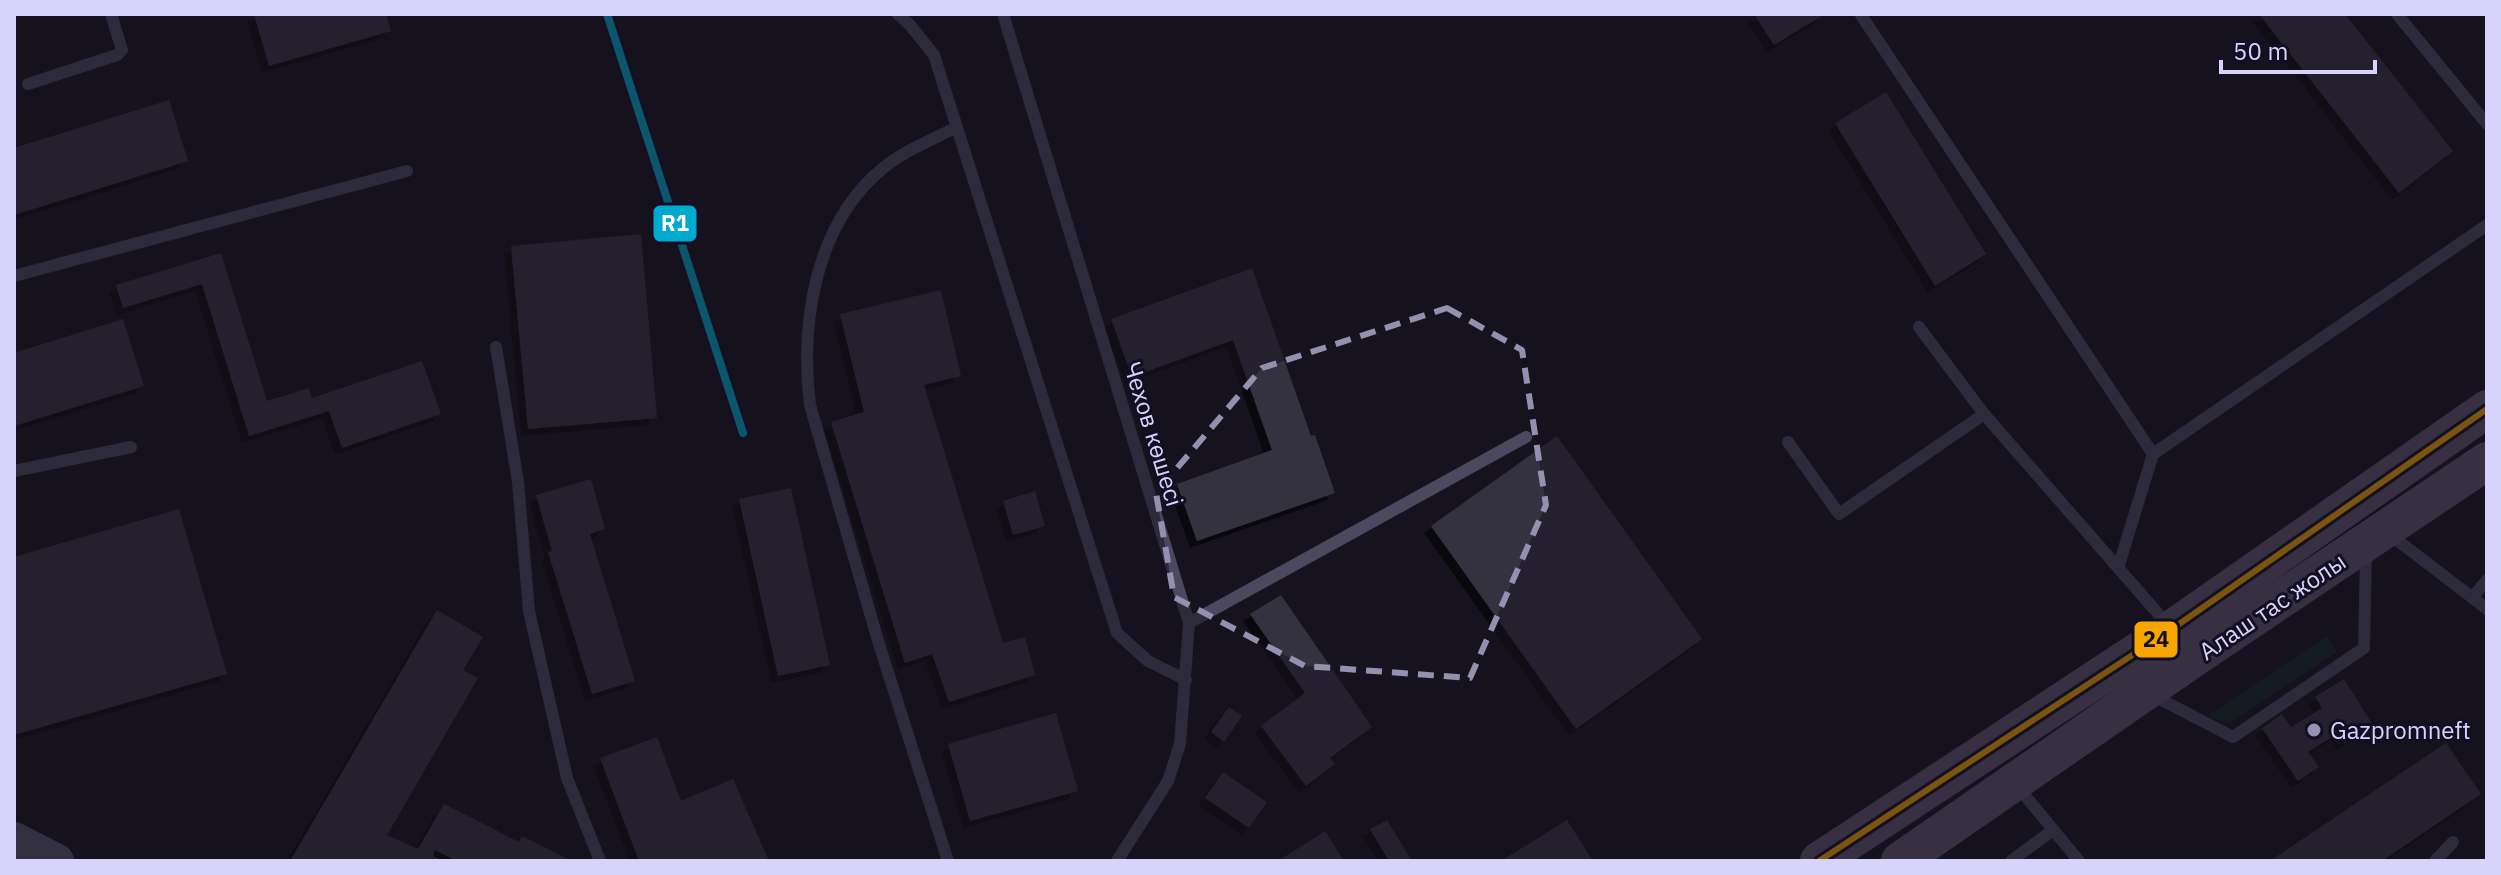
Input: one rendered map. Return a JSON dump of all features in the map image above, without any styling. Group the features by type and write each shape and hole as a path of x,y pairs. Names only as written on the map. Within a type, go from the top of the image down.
{"main road":[{"name":"Алаш тас жолы","path":"1819,861 2172,629 2487,409"},
{"name":"Алаш тас жолы","path":"1900,861 2487,461"},
{"path":"1850,861 1884,833 1888,815"},
{"path":"14,839 57,861"}],"lane":[{"path":"28,84 117,55 122,50 121,42 111,14"},
{"path":"898,14 934,55 1091,559 1117,633 1148,661 1186,680"},
{"name":"Чехов көшесі","path":"1003,14 1189,623 1180,744 1168,781 1117,861"},
{"path":"2397,14 2487,124"},
{"path":"1861,15 2153,454"},
{"path":"948,861 879,644 810,405 806,370 809,323 822,257 842,218 867,183 884,167 957,127"},
{"path":"14,276 407,171"},
{"path":"2119,565 2153,454 2487,225"},
{"path":"1919,327 1984,414 2172,629"},
{"path":"496,347 518,482 529,611 567,778 600,861"},
{"path":"1788,442 1839,514 1984,414"},
{"path":"1189,623 1526,437"},
{"path":"14,471 131,447"},
{"path":"2146,691 2233,737 2364,648 2375,536 2487,609"},
{"path":"2472,598 2487,580"},
{"path":"2015,783 2079,861"},
{"path":"2011,861 2053,830"},
{"path":"2435,861 2453,842"}],"highlighted area":[{"path":"1447,308 1522,350 1546,505 1470,678 1305,666 1174,597 1156,493 1262,368"}],"green space":[{"path":"2327,636 2337,652 2229,723 2207,716"}],"building":[{"path":"254,14 386,14 391,31 269,66"},
{"path":"1754,14 1825,14 1774,45"},
{"path":"2259,14 2345,14 2453,151 2399,193"},
{"path":"1886,92 1986,254 1935,286 1835,123"},
{"path":"169,100 188,161 14,215 14,148"},
{"path":"641,234 657,418 528,429 511,246"},
{"path":"221,253 267,401 309,388 312,398 422,361 441,414 342,448 329,411 249,436 202,284 123,308 116,285"},
{"path":"1252,268 1311,436 1315,435 1335,493 1197,541 1177,484 1272,450 1233,340 1132,377 1111,319"},
{"path":"941,290 961,376 924,385 1003,643 1025,637 1035,675 949,702 932,654 905,663 831,422 864,412 840,314"},
{"path":"123,319 144,386 14,426 14,353"},
{"path":"1557,436 1702,639 1576,729 1431,526"},
{"path":"591,479 605,529 590,534 635,681 592,694 548,552 552,551 536,495"},
{"path":"791,488 830,665 778,676 739,499"},
{"path":"1035,491 1045,526 1013,535 1003,501"},
{"path":"179,509 227,674 14,735 14,557"},
{"path":"1281,595 1372,727 1330,758 1335,764 1306,786 1261,726 1305,693 1250,614"},
{"path":"437,610 483,637 463,670 478,678 387,835 418,849 444,804 519,842 522,836 572,861 457,861 435,850 433,856 443,861 290,861"},
{"name":"Gazpromneft","path":"2344,679 2373,725 2344,743 2338,733 2308,752 2319,767 2298,781 2262,728 2282,714 2291,727 2322,708 2315,697"},
{"path":"1229,707 1242,716 1224,742 1211,732"},
{"path":"1056,713 1078,791 970,821 948,744"},
{"path":"657,737 681,801 733,779 769,861 639,861 600,758"},
{"path":"2446,743 2481,794 2382,861 2270,861"},
{"path":"1223,772 1267,802 1249,828 1205,798"},
{"path":"1387,820 1412,861 1389,861 1370,829"},
{"path":"1567,820 1593,861 1501,861"},
{"path":"1325,831 1344,861 1278,861"}],"transit line":[{"name":"R1","path":"607,14 743,433"},
{"name":"24","path":"1819,861 2172,629 2487,409"}],"place":[{"name":"Gazpromneft","path":"2314,730"}]}
